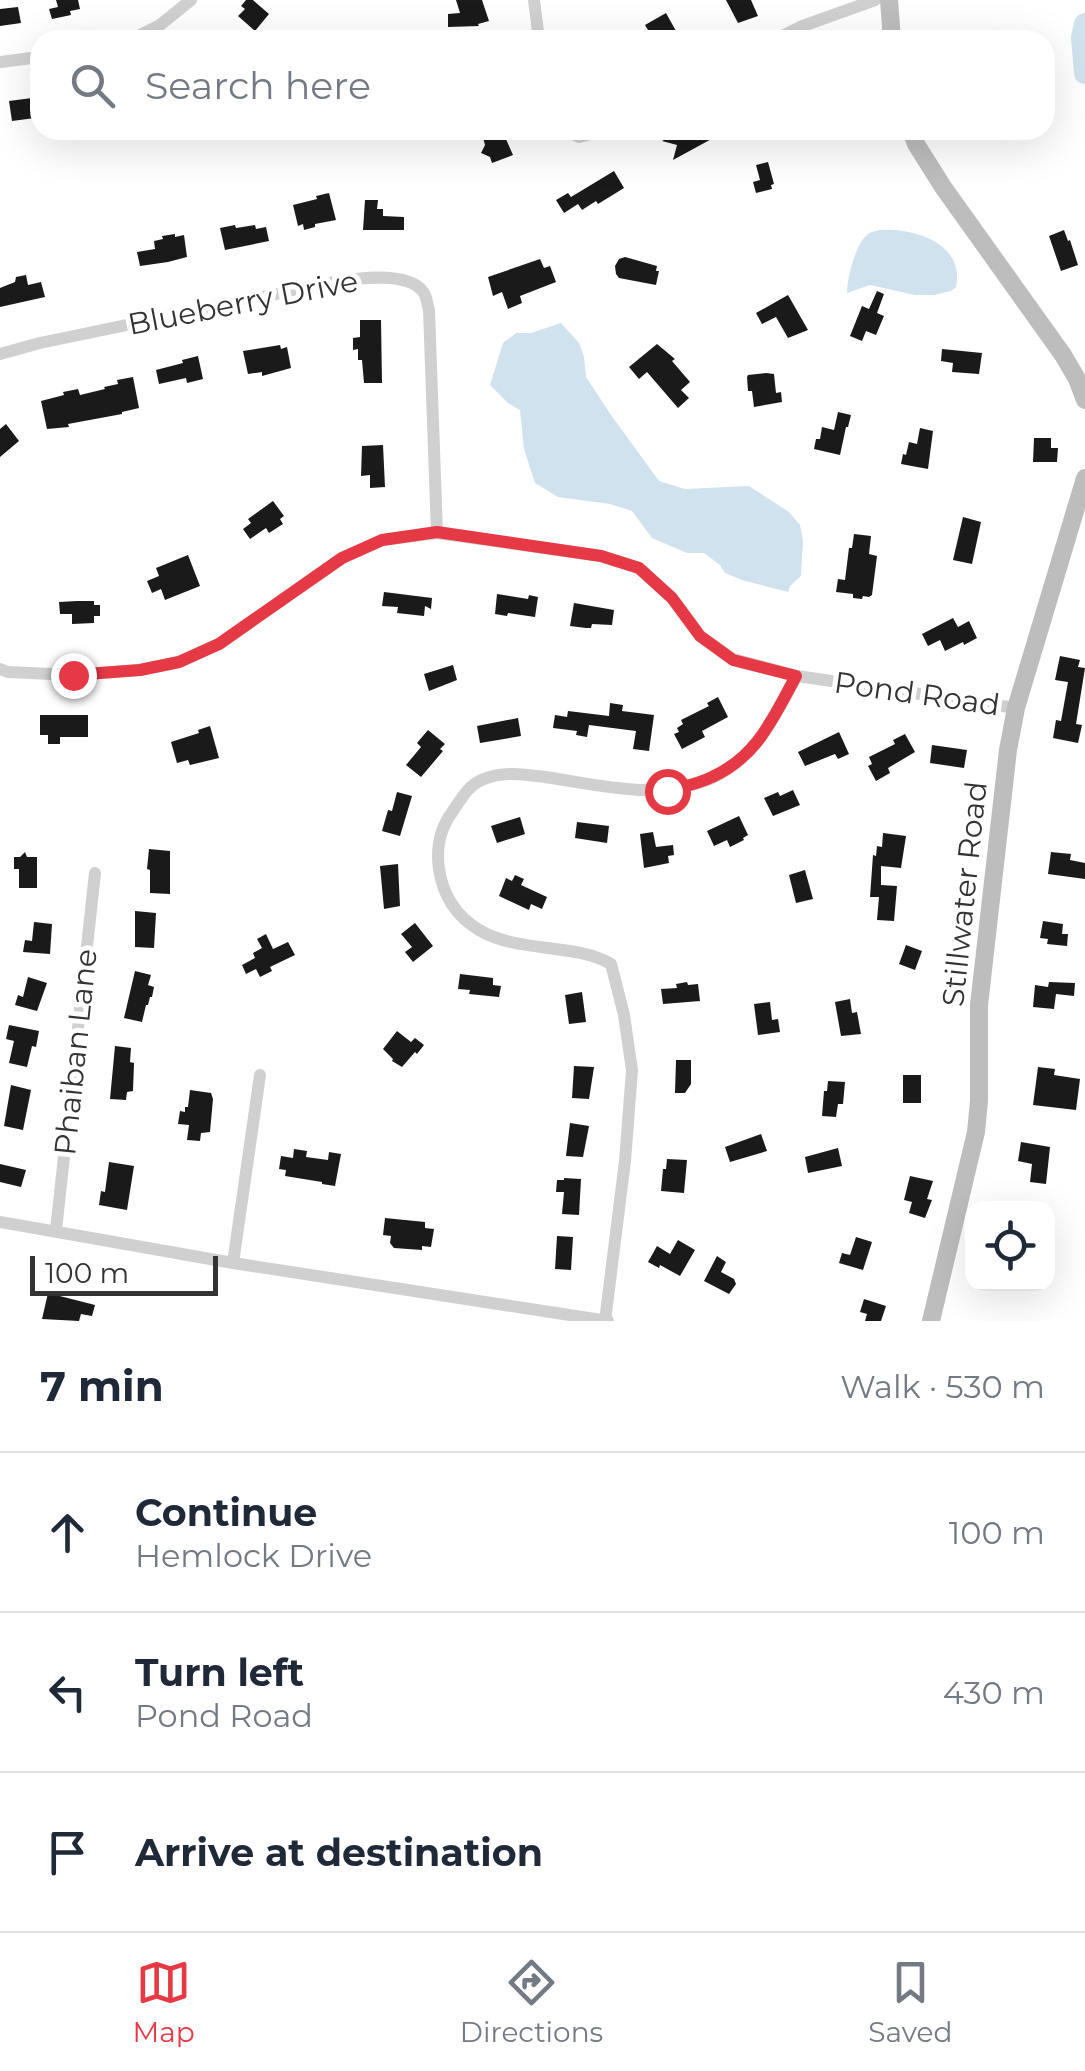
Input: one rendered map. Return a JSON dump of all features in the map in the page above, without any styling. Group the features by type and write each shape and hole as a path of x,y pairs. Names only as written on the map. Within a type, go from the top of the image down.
{"main road":[{"path":"889,0 891,30"},
{"path":"915,140 942,187 1063,354 1085,400"},
{"name":"Stillwater Road","path":"930,1321 976,1132 979,1005 1008,750 1016,708 1085,478"}],"street":[{"path":"150,30 191,0"},
{"path":"534,0 538,30"},
{"path":"794,30 876,0"},
{"path":"0,62 30,58"},
{"name":"Blueberry Drive","path":"0,354 334,282 358,278 408,281 424,292 429,310 437,532"},
{"name":"Pond Road","path":"0,669 73,675 140,670 179,662 219,644 342,558 382,540 437,532 601,556 639,568 672,598 700,636 733,660 796,676 1016,708"},
{"path":"0,1222 232,1263 606,1321 632,1070 611,964 598,956 512,942 481,932 456,913 442,885 437,851 441,836 446,821 470,788 482,779 508,773 624,790 667,791 709,779 736,764 761,740 796,676"},
{"name":"Phaiban Lane","path":"56,1230 95,873"},
{"path":"232,1263 260,1075"}],"water":[{"path":"880,230 921,236 945,249 957,272 956,287 934,295 870,285 847,293 861,242"},
{"path":"561,323 579,343 586,377 659,481 685,489 749,486 789,512 800,525 801,576 788,592 742,580 725,573 704,553 687,553 652,538 632,511 558,497 535,483 524,449 520,410 490,385 503,343 516,333 531,333"}],"building":[{"path":"56,0 78,0 80,9 52,19 49,9 58,7"},
{"path":"246,0 253,0 269,14 254,30 238,16 245,9 241,6"},
{"path":"456,0 482,0 489,21 479,26 448,27 448,14 460,13"},
{"path":"726,0 751,0 758,16 738,23"},
{"path":"18,7 21,23 0,26 0,9"},
{"path":"666,13 675,30 648,30 645,25"},
{"path":"30,98 30,119 12,121 9,101"},
{"path":"484,140 506,140 513,155 492,163 490,157 481,153"},
{"path":"710,140 673,160 677,145 662,141"},
{"path":"768,162 774,184 772,189 756,193 753,182 760,180 756,165"},
{"path":"614,171 624,188 598,204 596,201 582,210 578,204 564,213 556,200 568,193 571,197"},
{"path":"329,193 336,220 304,230 303,224 298,226 293,205"},
{"path":"365,200 378,200 377,209 383,209 383,216 404,217 404,230 363,230"},
{"path":"266,227 269,241 225,250 220,228"},
{"path":"1064,230 1078,265 1061,271 1049,236"},
{"path":"184,235 187,257 140,266 137,252 155,249 154,241"},
{"path":"625,257 657,266 656,285 619,278 615,266"},
{"path":"540,259 544,268 550,266 556,282 520,296 522,303 508,309 502,292 493,296 488,277"},
{"path":"26,275 28,285 41,282 45,297 0,307 0,288"},
{"path":"877,291 884,294 877,313 884,316 876,335 866,331 862,341 850,336 862,306 869,309"},
{"path":"788,295 808,330 788,338 776,317 762,324 756,313"},
{"path":"360,320 381,320 382,383 364,383 362,360 358,360 358,349 353,350 353,338 360,337"},
{"path":"657,344 675,359 672,361 690,382 681,390 689,398 678,408 647,372 639,379 629,367"},
{"path":"280,345 281,349 287,347 291,368 262,376 262,372 248,374 243,351"},
{"path":"942,349 982,353 979,374 952,372 953,363 941,361"},
{"path":"198,356 203,379 159,384 156,370"},
{"path":"774,374 776,393 781,392 782,402 754,407 747,377"},
{"path":"133,377 139,408 47,429 41,401 78,389 80,395 105,389 118,384 117,380"},
{"path":"838,412 851,415 840,455 814,449 822,427 834,430"},
{"path":"6,424 19,441 0,457 0,429"},
{"path":"920,428 933,431 928,469 901,464 909,442 917,444"},
{"path":"1034,438 1051,438 1051,448 1058,448 1057,462 1033,462"},
{"path":"383,445 385,487 370,488 370,475 361,476 362,446"},
{"path":"273,501 284,516 280,519 283,524 269,533 266,528 250,539 243,529 251,523 248,519"},
{"path":"963,517 981,522 972,564 953,560"},
{"path":"854,534 871,536 869,554 877,556 872,595 862,599 836,592 838,579 845,580"},
{"path":"188,555 200,586 165,600 161,589 152,593 147,581 159,576 156,568"},
{"path":"384,592 432,598 431,609 425,606 424,616 397,613 398,607 382,606"},
{"path":"497,594 538,597 535,617 495,614"},
{"path":"94,601 94,605 100,605 100,616 94,616 94,623 72,624 72,614 60,614 59,602"},
{"path":"574,603 614,610 612,625 570,626"},
{"path":"953,618 958,627 969,621 977,638 945,651 940,640 928,646 922,634"},
{"path":"1060,656 1080,660 1078,667 1085,668 1076,724 1082,725 1078,743 1053,738 1056,720 1061,721 1068,682 1055,680"},
{"path":"453,665 457,680 429,691 424,674"},
{"path":"718,697 728,717 702,731 705,737 682,749 674,734 683,724 681,720"},
{"path":"610,703 623,705 622,711 654,715 649,751 633,749 636,731 589,725 587,737 576,735 577,731 553,728 555,715 567,717 568,711 609,716"},
{"path":"40,715 88,715 88,737 60,737 60,744 48,744 48,735 40,735"},
{"path":"518,718 521,736 480,743 477,726"},
{"path":"210,726 219,758 190,765 188,760 177,763 171,742"},
{"path":"428,730 445,744 421,777 406,765 421,747 417,743"},
{"path":"839,732 849,754 838,759 835,754 805,766 798,752"},
{"path":"905,734 915,752 888,768 890,773 876,781 868,766 872,764 869,757 895,744 893,740"},
{"path":"932,745 967,750 964,768 930,763"},
{"path":"793,790 800,805 773,816 764,798"},
{"path":"397,792 412,796 400,836 382,831"},
{"path":"739,816 748,835 744,840 730,847 727,840 714,846 707,831"},
{"path":"520,817 525,834 497,843 491,826"},
{"path":"577,822 609,826 607,843 575,838"},
{"path":"653,832 656,847 673,845 674,855 668,856 669,863 644,868 640,834"},
{"path":"883,833 906,836 901,868 881,866 881,885 897,886 894,921 877,920 879,897 870,897 873,855 876,856 877,846 882,847"},
{"path":"149,849 170,851 170,894 150,893"},
{"path":"25,852 27,857 37,857 37,888 19,888 19,869 14,869 14,857"},
{"path":"1051,852 1071,854 1070,860 1085,863 1085,879 1048,874"},
{"path":"398,864 400,906 384,909 380,866"},
{"path":"805,870 813,899 796,903 789,875"},
{"path":"515,875 524,879 521,885 547,897 542,909 531,904 529,910 499,896 506,878 512,881"},
{"path":"135,911 156,913 154,948 135,947"},
{"path":"1043,921 1063,924 1062,934 1068,934 1067,946 1047,944 1048,939 1040,938"},
{"path":"34,922 52,924 50,954 23,952 25,940 32,941"},
{"path":"415,923 433,946 413,962 405,952 412,947 401,934"},
{"path":"266,934 273,949 288,942 295,955 270,967 272,971 260,977 256,969 246,974 242,965 255,958 253,953 262,948 257,939"},
{"path":"906,945 922,951 915,970 899,964"},
{"path":"135,971 151,975 148,985 154,987 142,1022 124,1018"},
{"path":"460,974 493,978 493,985 501,986 499,997 458,989"},
{"path":"28,977 47,983 37,1011 15,1005 18,995 23,997"},
{"path":"1049,982 1075,983 1074,996 1056,994 1054,1009 1033,1007 1035,985 1048,987"},
{"path":"676,984 698,984 700,1001 663,1004 661,989 677,988"},
{"path":"582,992 586,1022 569,1024 565,995"},
{"path":"850,999 861,1034 841,1036 835,1002"},
{"path":"770,1002 772,1020 778,1019 780,1032 758,1035 754,1004"},
{"path":"9,1025 39,1031 27,1067 9,1063 14,1041 6,1039"},
{"path":"397,1031 411,1042 415,1038 424,1045 402,1067 383,1049"},
{"path":"115,1046 131,1048 133,1091 127,1092 126,1100 110,1099"},
{"path":"676,1060 691,1060 691,1084 685,1093 675,1093"},
{"path":"574,1066 594,1067 589,1099 572,1098"},
{"path":"1038,1067 1055,1069 1054,1075 1080,1079 1076,1110 1033,1105"},
{"path":"903,1075 921,1075 921,1103 903,1103"},
{"path":"828,1081 845,1082 843,1104 838,1104 836,1117 822,1116"},
{"path":"11,1085 31,1090 23,1130 4,1126"},
{"path":"190,1090 211,1093 213,1099 210,1132 201,1133 200,1141 187,1140 189,1125 178,1124 180,1111 185,1112 188,1107"},
{"path":"570,1123 589,1126 583,1157 566,1156"},
{"path":"761,1134 767,1151 730,1162 725,1147"},
{"path":"1021,1142 1050,1147 1046,1184 1030,1182 1032,1164 1018,1161"},
{"path":"838,1148 842,1166 808,1173 805,1157"},
{"path":"294,1149 307,1151 306,1157 328,1160 329,1152 341,1154 335,1186 285,1176 286,1170 279,1169 281,1156 293,1158"},
{"path":"667,1159 687,1160 684,1193 661,1191"},
{"path":"109,1162 134,1166 127,1210 99,1205"},
{"path":"0,1164 26,1170 21,1187 0,1182"},
{"path":"910,1176 933,1181 927,1199 932,1200 925,1218 909,1213 912,1202 904,1200"},
{"path":"581,1179 579,1215 562,1214 564,1192 556,1192 557,1180"},
{"path":"385,1218 425,1222 425,1228 434,1229 431,1247 394,1248 391,1236 383,1235"},
{"path":"557,1236 573,1237 571,1270 555,1269"},
{"path":"856,1237 872,1242 863,1270 839,1263 842,1253 850,1255"},
{"path":"678,1240 695,1250 680,1276 648,1262 657,1246 670,1254"},
{"path":"717,1256 726,1262 721,1272 736,1284 729,1294 704,1281"},
{"path":"48,1293 95,1305 92,1316 81,1314 79,1321 42,1319"},
{"path":"864,1299 886,1306 881,1321 865,1321 867,1314 860,1312"}],"waterway":[{"path":"1085,24 1085,73"}],"route":[{"path":"73,675 140,670 179,662 219,644 342,558 382,540 437,532 601,556 639,568 672,598 700,636 733,660 796,676 761,740 736,764 709,779 667,791"}]}
